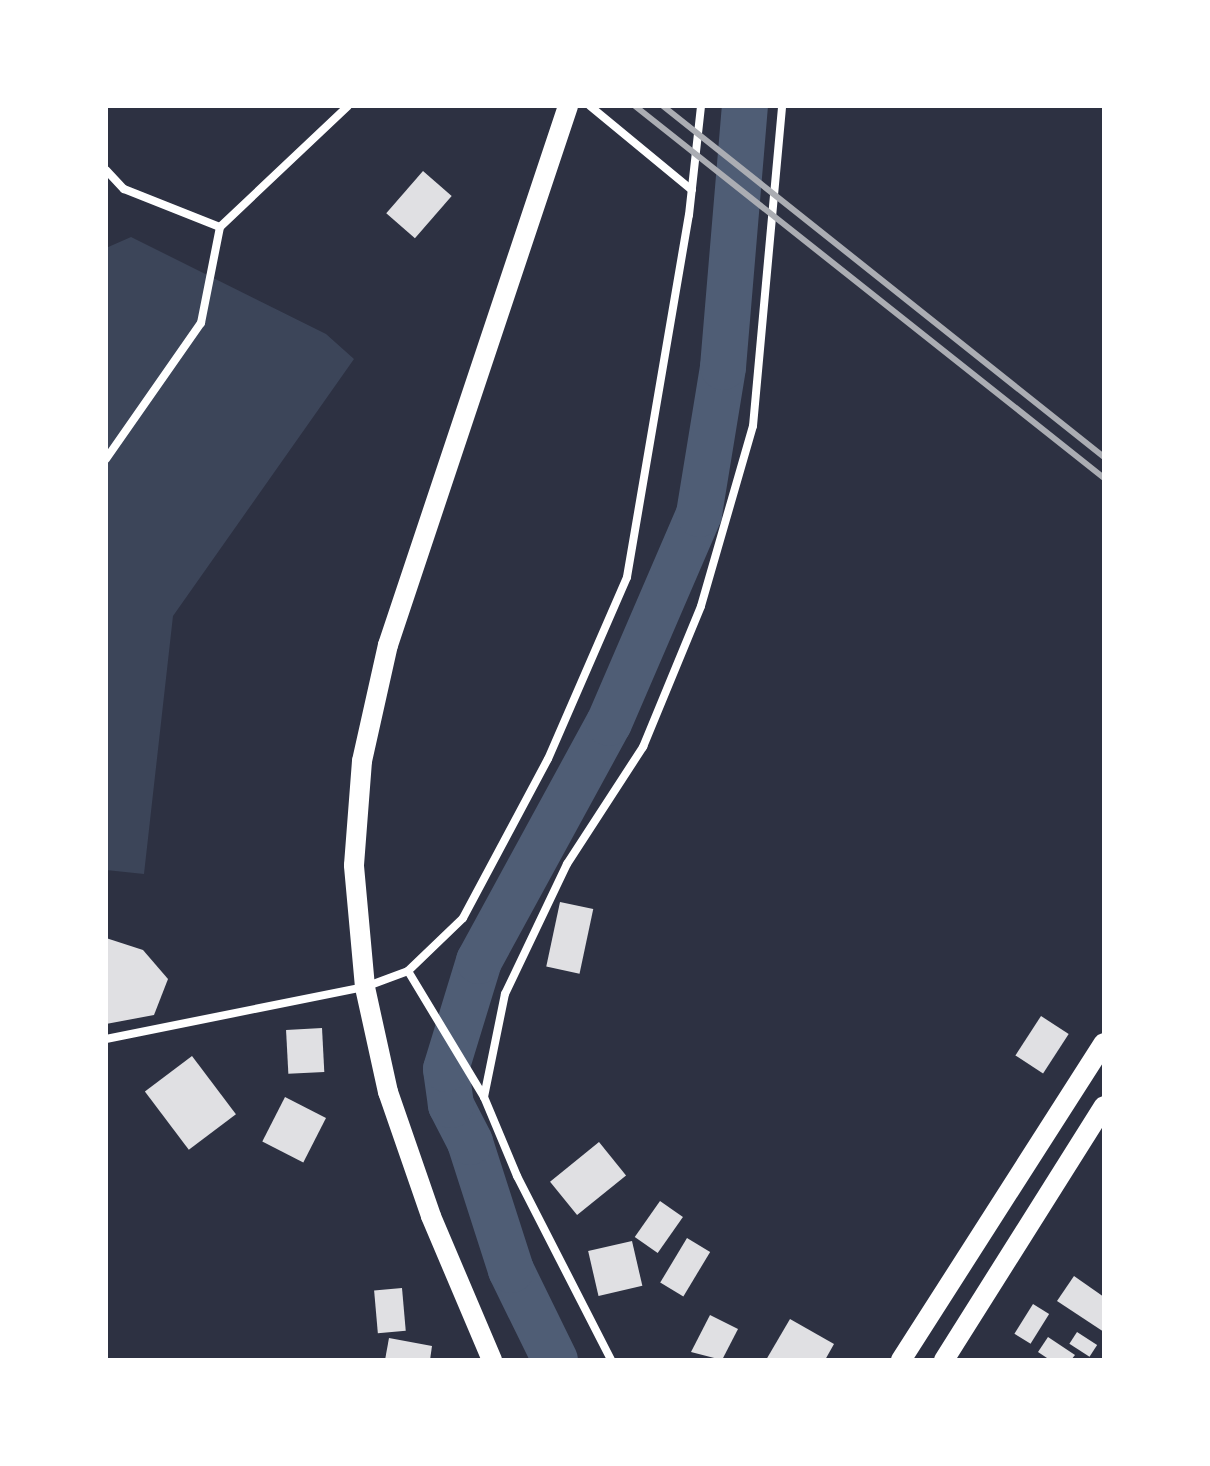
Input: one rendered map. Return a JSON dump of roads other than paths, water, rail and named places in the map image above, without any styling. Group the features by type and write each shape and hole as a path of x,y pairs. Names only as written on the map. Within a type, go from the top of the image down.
{"main road":[{"path":"492,1360 431,1216 388,1092 365,987 354,865 362,761 385,659 568,106"},
{"path":"901,1360 1104,1043"},
{"path":"944,1360 1104,1106"}],"street":[{"path":"106,459 201,323 220,227 348,106"},
{"path":"590,106 692,190"},
{"path":"106,1039 365,987 408,971 463,918 548,759 627,577 692,190 701,106"},
{"path":"484,1097 505,994 567,864 643,747 701,606 753,426 782,106"},
{"path":"106,170 124,189 220,227"},
{"path":"408,971 484,1097 517,1176 611,1360"}],"waterway":[{"path":"555,1360 511,1270 470,1142 451,1105 446,1069 479,961 609,723 699,514 723,367 745,106"}],"railway":[{"path":"635,106 1104,478"},
{"path":"663,106 1104,457"}]}
